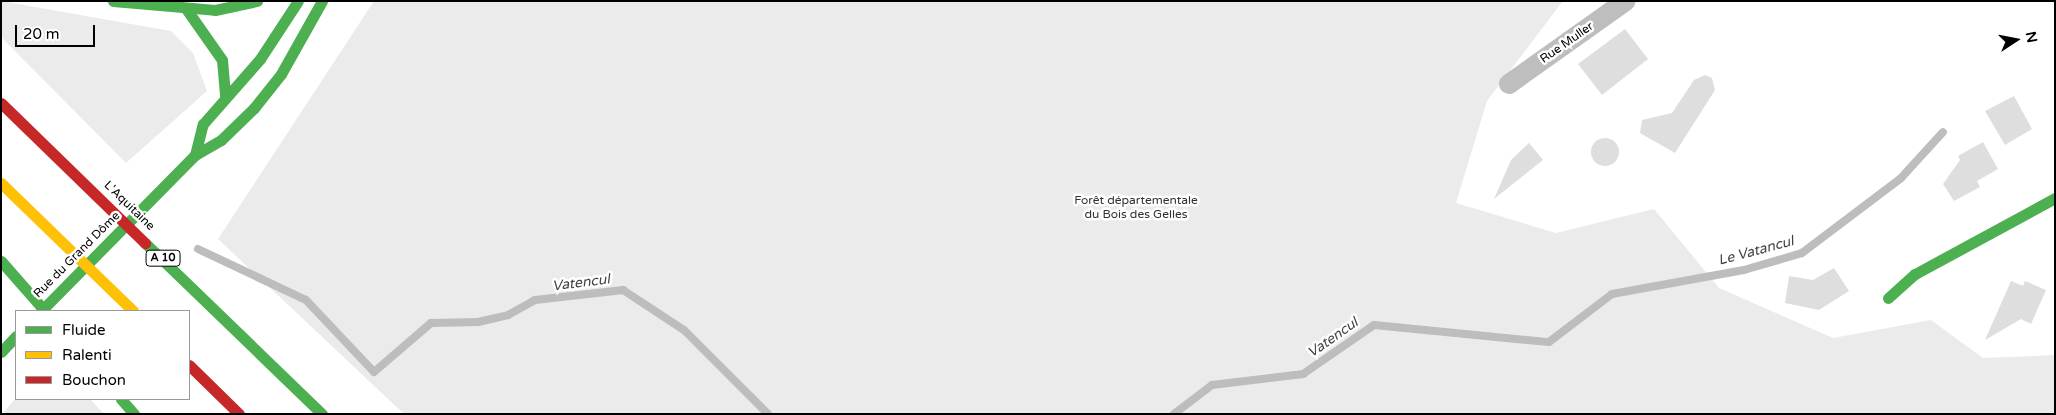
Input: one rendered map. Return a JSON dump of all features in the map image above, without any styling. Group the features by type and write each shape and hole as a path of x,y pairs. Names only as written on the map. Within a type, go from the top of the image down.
{"main road":[{"path":"113,1 186,10 215,10 257,1"},
{"path":"195,155 203,124 260,59 298,1"},
{"name":"Rue du Grand Dôme","path":"42,310 195,155 222,140 281,74 322,1"},
{"path":"186,10 222,60 225,98 230,118 222,140"},
{"name":"L'Aquitaine","path":"1,103 322,414"},
{"path":"1,183 132,310"},
{"path":"1888,298 1915,274 2055,198"},
{"path":"1,261 44,310"},
{"path":"1,352 15,337"},
{"path":"190,366 239,414"},
{"path":"122,400 134,414"}],"street":[{"name":"Rue Muller","path":"1509,84 1626,1"}],"green space":[{"path":"1,1 171,31 193,53 207,91 126,163 1,37"},
{"name":"Forêt départementale du Bois des Gelles","path":"374,1 1563,1 1487,101 1456,203 1556,233 1654,209 1719,288 1833,338 1931,320 1983,358 2055,355 2055,414 404,414 218,239"},
{"path":"15,399 91,400 104,414 2,414"}],"building":[{"path":"1625,29 1648,59 1602,95 1578,64"},
{"path":"1705,75 1712,78 1715,90 1675,153 1640,133 1642,120 1672,113 1694,80"},
{"path":"2014,96 2032,129 2005,145 1985,111"},
{"path":"1605,138 1615,142 1619,152 1615,162 1605,166 1595,162 1591,152 1595,142"},
{"path":"1983,142 1998,169 1977,181 1980,187 1954,201 1943,184 1960,160 1958,156"},
{"path":"1529,143 1543,160 1494,199 1511,160"},
{"path":"1834,268 1849,291 1819,310 1785,303 1789,276 1813,280"},
{"path":"2011,281 2023,286 2025,281 2046,290 2031,324 2021,319 1985,340"}],"waterway":[{"name":"Le Vatancul","path":"1549,342 1612,294 1744,270 1802,253 1901,178 1943,132"},
{"name":"Vatencul","path":"198,249 306,300 374,372 431,323 478,322 508,315 535,300 623,290 684,330 768,414"},
{"name":"Vatencul","path":"1174,414 1212,385 1303,374 1374,325 1546,342"}],"traffic: fast":[{"path":"113,1 215,10 257,1"},
{"path":"195,155 203,124 260,59 298,1"},
{"path":"42,310 195,155 221,140 254,108 281,74 322,1"},
{"path":"187,10 222,60 225,98"},
{"path":"1888,298 1915,274 2055,198"},
{"path":"145,243 322,414"},
{"path":"1,261 44,310"},
{"path":"1,352 15,337"},
{"path":"122,400 134,414"}],"traffic: slow":[{"path":"1,183 132,310"}],"traffic: jam":[{"path":"1,103 145,243"},
{"path":"190,366 239,414"}]}
